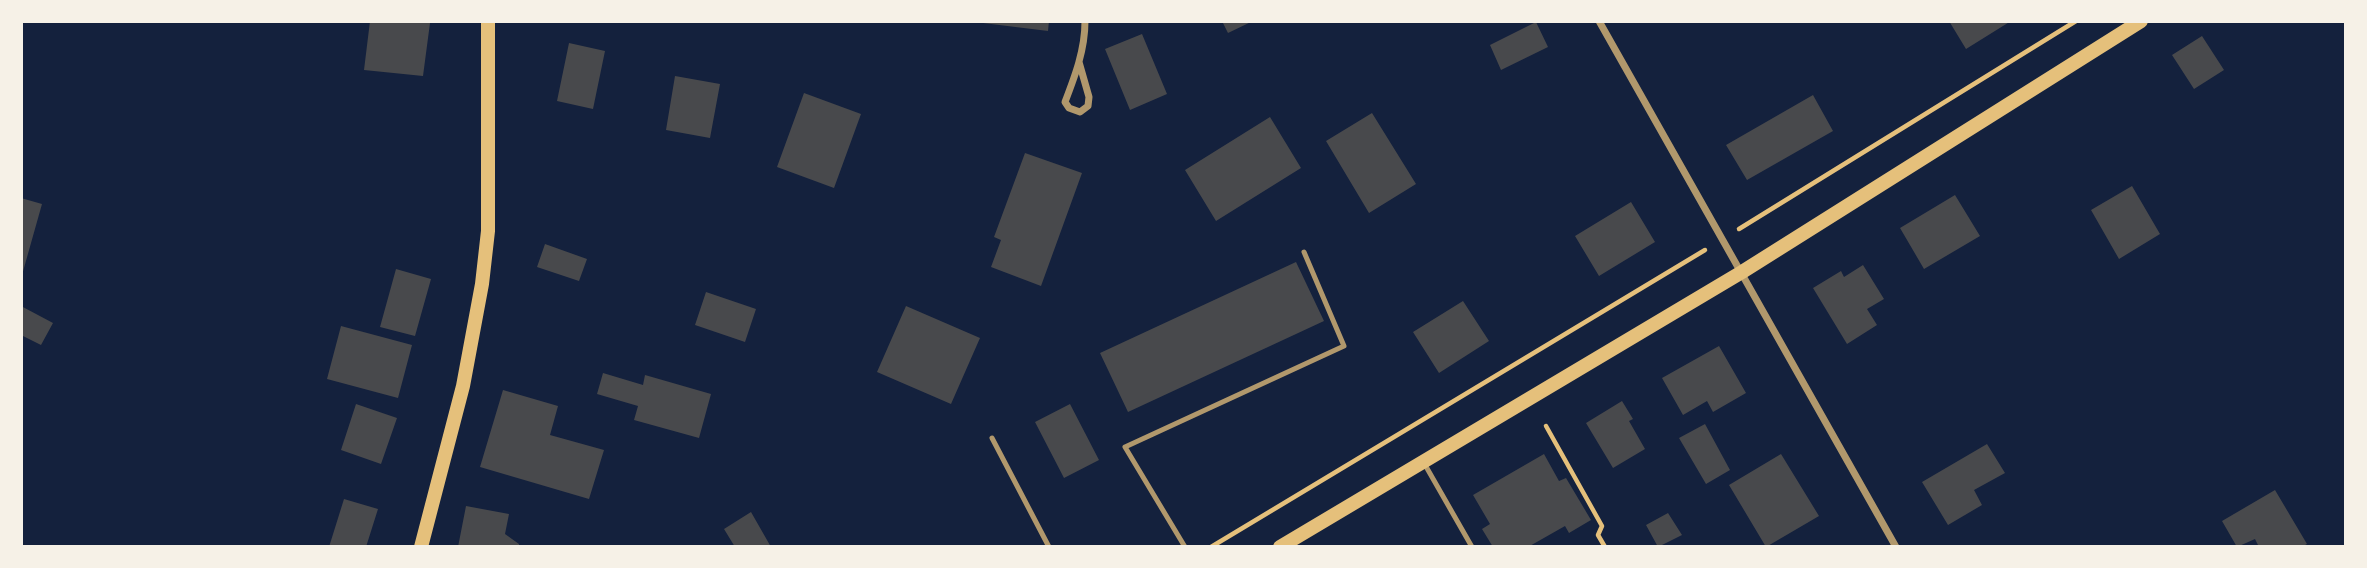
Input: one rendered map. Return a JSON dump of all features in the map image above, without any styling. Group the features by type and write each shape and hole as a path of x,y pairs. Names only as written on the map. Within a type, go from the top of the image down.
{"main road":[{"path":"421,547 460,399 482,284 488,231 488,21"},
{"path":"1288,545 1423,461 1742,272 2141,21"}],"street":[{"path":"1079,62 1089,97 1088,106 1080,112 1069,108 1065,102 1079,62 1085,21"},
{"path":"1599,21 1896,547"}],"lane":[{"path":"1185,547 1125,447 1345,346 1304,252"},
{"path":"992,438 1049,547"},
{"path":"1423,461 1472,547"}],"path":[{"path":"1211,547 1723,239 2076,21"},
{"path":"1546,426 1602,526 1598,535 1605,547"}],"building":[{"path":"370,21 430,23 423,76 364,70"},
{"path":"1049,21 1048,31 983,23"},
{"path":"1222,21 1253,21 1228,33"},
{"path":"1949,21 2011,21 1966,49"},
{"path":"1536,22 1548,47 1501,70 1490,45"},
{"path":"1142,34 1167,94 1130,110 1105,49"},
{"path":"2202,36 2224,70 2194,89 2172,55"},
{"path":"569,43 605,51 593,109 557,101"},
{"path":"675,76 720,84 710,138 666,130"},
{"path":"804,93 861,114 834,188 777,167"},
{"path":"1813,95 1833,131 1747,180 1726,145"},
{"path":"1372,113 1416,184 1369,213 1326,141"},
{"path":"1270,117 1301,168 1216,221 1185,170"},
{"path":"1025,153 1082,173 1041,286 991,267 1001,240 994,237"},
{"path":"2132,186 2160,234 2119,259 2091,210"},
{"path":"1955,195 1980,236 1924,269 1900,228"},
{"path":"21,198 42,204 22,275 21,275"},
{"path":"1631,202 1655,242 1599,276 1575,236"},
{"path":"545,244 587,259 579,281 537,267"},
{"path":"1296,262 1324,321 1128,412 1100,353"},
{"path":"1863,265 1884,299 1867,309 1877,325 1847,344 1813,288 1841,271 1844,277"},
{"path":"396,269 431,279 415,336 380,327"},
{"path":"706,292 756,309 745,342 695,325"},
{"path":"1463,301 1489,341 1439,373 1413,332"},
{"path":"21,306 53,323 41,345 21,335"},
{"path":"906,306 980,338 951,404 877,372"},
{"path":"341,326 412,345 398,398 327,379"},
{"path":"1719,346 1746,393 1713,412 1707,401 1683,415 1662,378"},
{"path":"603,373 643,385 645,375 711,394 699,438 634,420 638,406 597,394"},
{"path":"503,390 558,406 550,435 604,450 589,499 480,467"},
{"path":"1622,401 1633,419 1629,421 1645,449 1613,468 1586,423"},
{"path":"356,404 397,418 381,464 341,450"},
{"path":"1070,404 1099,460 1064,478 1035,422"},
{"path":"1705,424 1730,470 1706,484 1679,438"},
{"path":"1987,444 2005,473 1974,490 1982,505 1948,525 1922,482"},
{"path":"1544,454 1559,481 1566,478 1591,520 1569,533 1565,526 1528,547 1493,547 1482,529 1490,524 1473,495"},
{"path":"1781,454 1819,516 1766,547 1729,485"},
{"path":"2275,490 2307,544 2301,547 2259,547 2255,539 2237,547 2222,521"},
{"path":"344,499 378,509 366,547 329,547"},
{"path":"466,506 509,514 505,534 519,544 519,547 458,547"},
{"path":"751,512 771,547 735,547 724,529"},
{"path":"1668,513 1682,535 1658,547 1646,525"}]}
